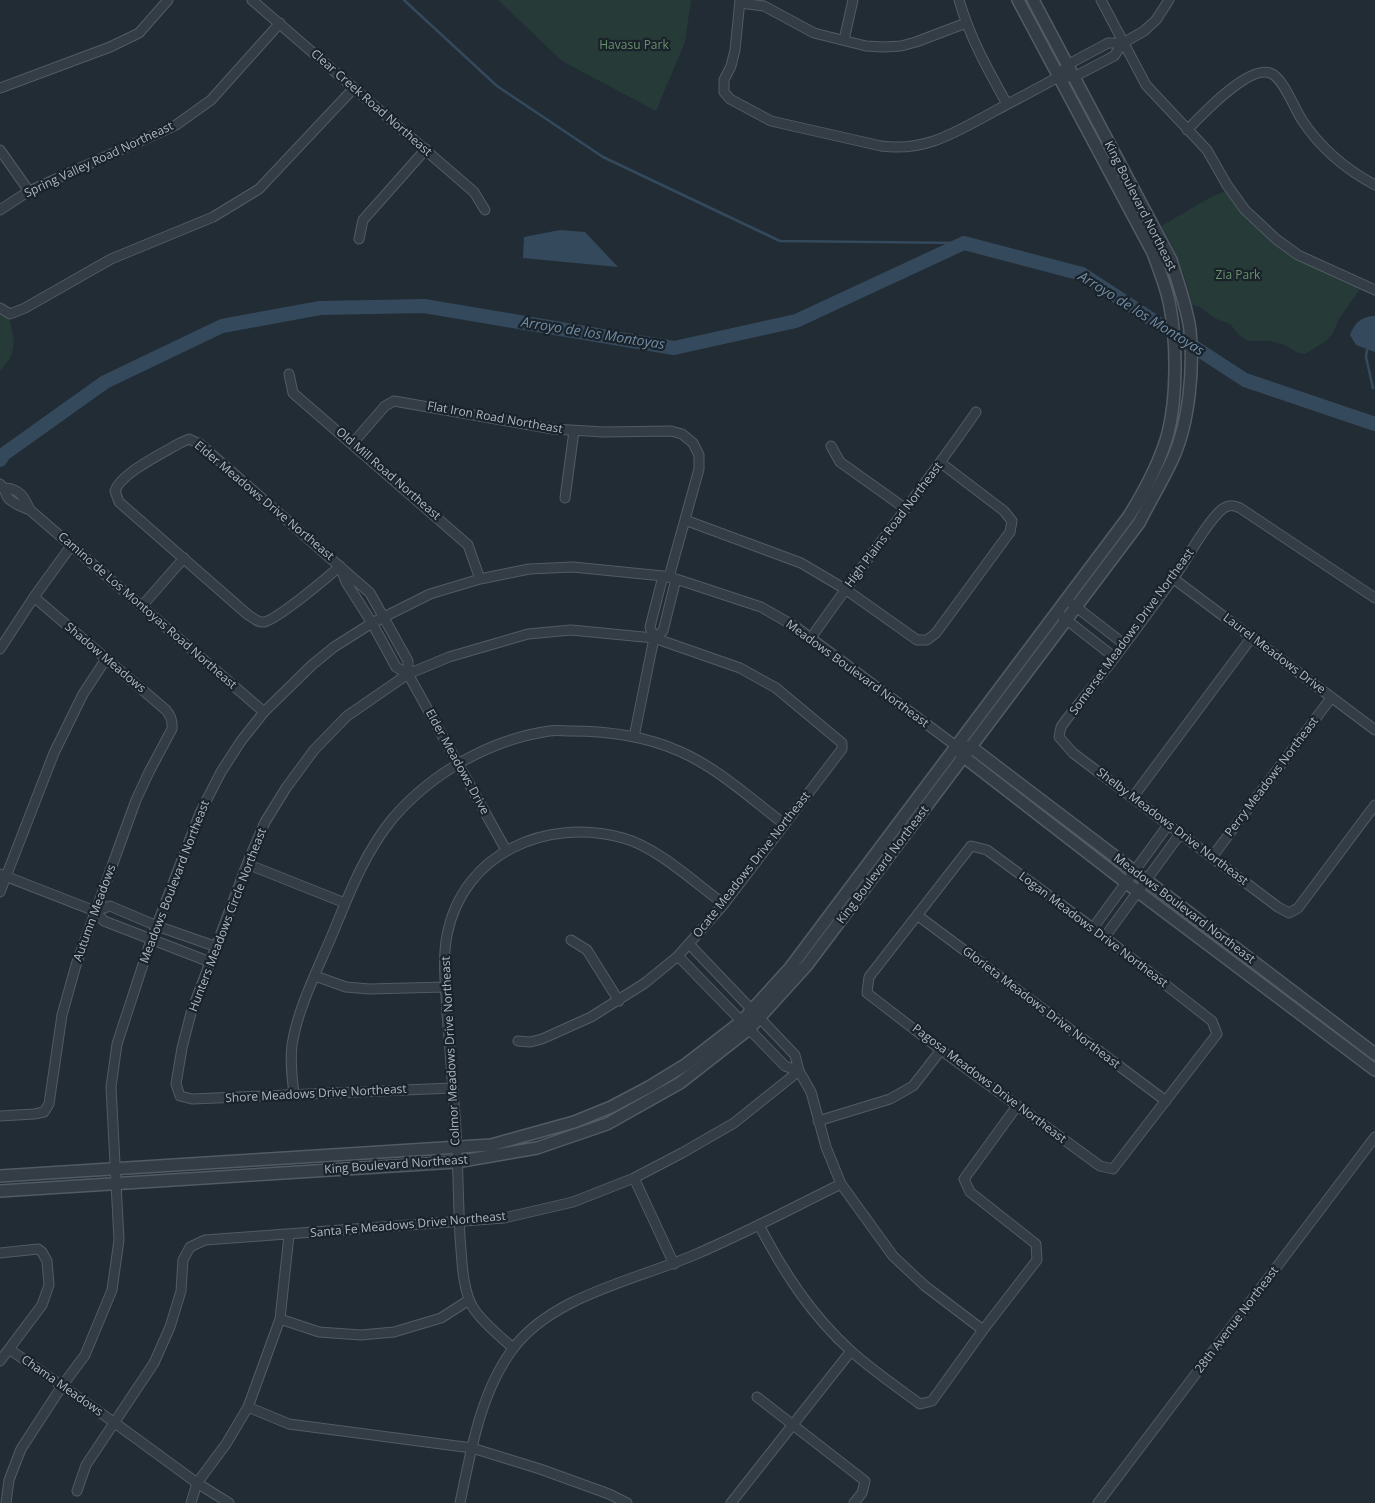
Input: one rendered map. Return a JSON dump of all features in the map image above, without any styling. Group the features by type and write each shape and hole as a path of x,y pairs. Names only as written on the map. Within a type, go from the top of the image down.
{"street":[{"path":"0,88 110,47 139,33 168,0"},
{"name":"Clear Creek Road Northeast","path":"252,0 474,192 485,210"},
{"path":"844,40 853,0"},
{"path":"959,0 966,23 979,53 1007,104"},
{"name":"King Boulevard Northeast","path":"0,1192 456,1162 537,1148 607,1124 680,1084 745,1025 752,1009 790,968 1129,516 1145,491 1168,432 1174,387 1173,328 1167,293 1153,252 1018,0"},
{"name":"King Boulevard Northeast","path":"0,1176 491,1145 574,1122 611,1107 649,1088 745,1025 760,1018 807,965 1139,523 1173,457 1184,420 1190,363 1190,342 1188,320 1171,260 1033,0"},
{"path":"1101,0 1146,85 1206,150 1245,210 1276,239 1298,255 1375,290"},
{"path":"1058,77 1074,77 1114,56 1123,43 1144,31 1156,20 1169,0"},
{"path":"966,23 902,46 866,46 814,33 764,6 740,2 734,50 731,66 724,80 724,92 730,99 771,121 881,146 896,148 922,145 945,138 1058,77 1068,65 1108,43 1123,43"},
{"name":"Spring Valley Road Northeast","path":"0,210 29,191 176,125 211,100 280,23"},
{"path":"1187,130 1229,89 1253,76 1265,72 1271,73 1280,81 1311,134 1331,156 1355,175 1375,185"},
{"path":"0,308 10,314 25,308 111,259 213,217 259,189 354,88"},
{"path":"0,150 29,191"},
{"path":"359,240 363,220 426,150"},
{"name":"Old Mill Road Northeast","path":"288,374 293,393 468,545 480,579"},
{"name":"Flat Iron Road Northeast","path":"352,444 385,406 394,401 553,430 604,432 671,431 682,434 693,443 699,455 699,469 669,577"},
{"name":"High Plains Road Northeast","path":"811,638 845,589 941,463 976,412"},
{"path":"565,498 574,431"},
{"name":"Elder Meadows Drive Northeast","path":"184,558 120,502 115,491 126,475 180,443 186,440 194,440 370,594 408,661 408,674"},
{"path":"830,446 840,462 906,509"},
{"path":"685,520 801,563 845,589 917,640 927,640 936,633 1010,532 1012,522 1004,511 941,463"},
{"name":"Camino de Los Montoyas Road Northeast","path":"2,485 14,488 25,498 30,510 264,712"},
{"name":"Somerset Meadows Drive Northeast","path":"1059,737 1061,728 1066,720 1174,578 1220,510 1228,506 1234,505 1240,508 1375,598"},
{"path":"0,649 34,597 71,546"},
{"path":"142,606 184,558 247,614 261,622 266,622 329,577 340,566"},
{"name":"Elder Meadows Drive Northeast","path":"340,566 346,582 372,623 396,667 408,674"},
{"name":"Meadows Boulevard Northeast","path":"6,1503 9,1480 21,1449 62,1386 85,1355 112,1290 119,1240 111,1087 117,1044 151,940 200,813 221,772 241,741 264,712 312,665 334,647 372,623 430,594 480,579 529,569 573,567 669,577 761,607 796,627 956,746 964,757 1375,1070"},
{"path":"654,638 663,631 669,577"},
{"path":"634,737 654,638 650,627 669,577"},
{"name":"Laurel Meadows Drive","path":"1174,578 1375,730"},
{"name":"Shadow Meadows","path":"34,597 166,710 173,722"},
{"path":"1066,600 1124,644"},
{"path":"1056,612 1114,657"},
{"name":"Hunters Meadows Circle Northeast","path":"180,1096 176,1084 182,1048 191,1013 247,864 265,822 286,788 314,750 348,716 408,674 449,657 528,634 571,630 654,638 740,668 776,688 842,743"},
{"path":"1132,797 1252,637"},
{"path":"0,892 3,875 54,752 83,694 106,659"},
{"name":"Elder Meadows Drive","path":"408,674 506,850"},
{"name":"Perry Meadows Northeast","path":"1212,857 1331,698"},
{"name":"Autumn Meadows","path":"0,1116 44,1112 49,1104 62,1014 76,964 136,800 172,729 173,722"},
{"path":"294,1094 291,1068 292,1046 297,1020 356,875 376,842 394,818 438,776 488,748 549,731 608,732 634,737 678,751 711,768 784,824"},
{"name":"Shelby Meadows Drive Northeast","path":"1059,737 1073,753 1278,907 1289,913 1298,908 1375,805"},
{"name":"Ocate Meadows Drive Northeast","path":"518,1041 542,1040 591,1017 645,983 690,945 724,904 839,753 842,743"},
{"path":"956,746 971,747"},
{"name":"Meadows Boulevard Northeast","path":"971,747 1375,1054"},
{"path":"1093,928 1168,824"},
{"name":"Colmor Meadows Drive Northeast","path":"513,1348 474,1310 469,1300 462,1268 445,951 446,937 456,904 463,890 484,866 506,850 531,839 560,834 590,832 623,838 646,847 724,904"},
{"path":"1104,938 1180,834"},
{"name":"Logan Meadows Drive Northeast","path":"917,914 971,846 987,850 1093,928 1212,1021 1217,1034 1166,1101"},
{"path":"247,864 345,903"},
{"path":"3,875 95,911 104,921 210,962"},
{"path":"95,911 110,906 157,926 217,947"},
{"name":"Pagosa Meadows Drive Northeast","path":"917,914 869,977 867,993 941,1050 1100,1166 1113,1169 1166,1101"},
{"name":"Glorieta Meadows Drive Northeast","path":"917,914 1166,1101"},
{"path":"571,940 587,950 619,1000"},
{"path":"690,945 795,1055 799,1071 811,1092 826,1147 841,1184 894,1256 925,1286 983,1330"},
{"path":"678,956 785,1066 799,1071"},
{"path":"315,976 346,987 369,989 446,987"},
{"path":"818,1121 890,1099 913,1086 941,1050"},
{"name":"Santa Fe Meadows Drive Northeast","path":"115,1423 154,1363 170,1327 181,1291 183,1260 190,1247 204,1240 504,1218 573,1202 634,1178 682,1154 734,1123 799,1071"},
{"name":"Shore Meadows Drive Northeast","path":"180,1096 192,1099 452,1088"},
{"path":"759,1225 776,1258 803,1299 851,1350 920,1404 932,1401 983,1330 1037,1260 1036,1244 970,1192 964,1179 1017,1106"},
{"name":"28th Avenue Northeast","path":"1098,1503 1375,1137"},
{"path":"634,1178 674,1264"},
{"path":"460,1503 472,1448 485,1403 496,1374 513,1348 535,1326 571,1302 674,1264 759,1225 841,1184"},
{"path":"191,1503 197,1484 226,1444 248,1407 280,1319 289,1234"},
{"path":"0,1253 38,1249 42,1252 46,1261 49,1285 42,1305 0,1361"},
{"path":"280,1319 319,1332 361,1335 386,1333 441,1318 469,1300"},
{"name":"Chama Meadows","path":"9,1349 115,1423 197,1484 229,1503"},
{"path":"731,1503 851,1350"},
{"path":"757,1397 865,1481 862,1493 854,1503"},
{"path":"248,1407 289,1424 472,1448 540,1468 609,1494 627,1503"},
{"path":"77,1490 86,1465 115,1423"}],"green space":[{"name":"Havasu Park","path":"498,0 691,0 685,42 656,111 562,61"},
{"name":"Zia Park","path":"1226,191 1254,225 1285,251 1320,271 1360,289 1339,319 1333,333 1326,341 1305,354 1270,341 1249,341 1240,336 1230,324 1214,318 1200,307 1192,305 1180,264 1161,226 1211,197"},
{"path":"0,315 9,319 14,347 10,358 0,371"}],"water":[{"path":"560,230 585,232 618,267 523,258 524,237"},
{"path":"1375,316 1375,352 1356,345 1350,335 1359,321"}],"waterway":[{"path":"404,0 497,86 603,157 780,241 964,243"},
{"name":"Arroyo de los Montoyas","path":"0,460 4,454 105,382 222,326 320,308 424,306 674,348 796,321 964,243 1082,274 1245,380 1375,424"},
{"path":"1367,350 1366,357 1373,388"}]}
